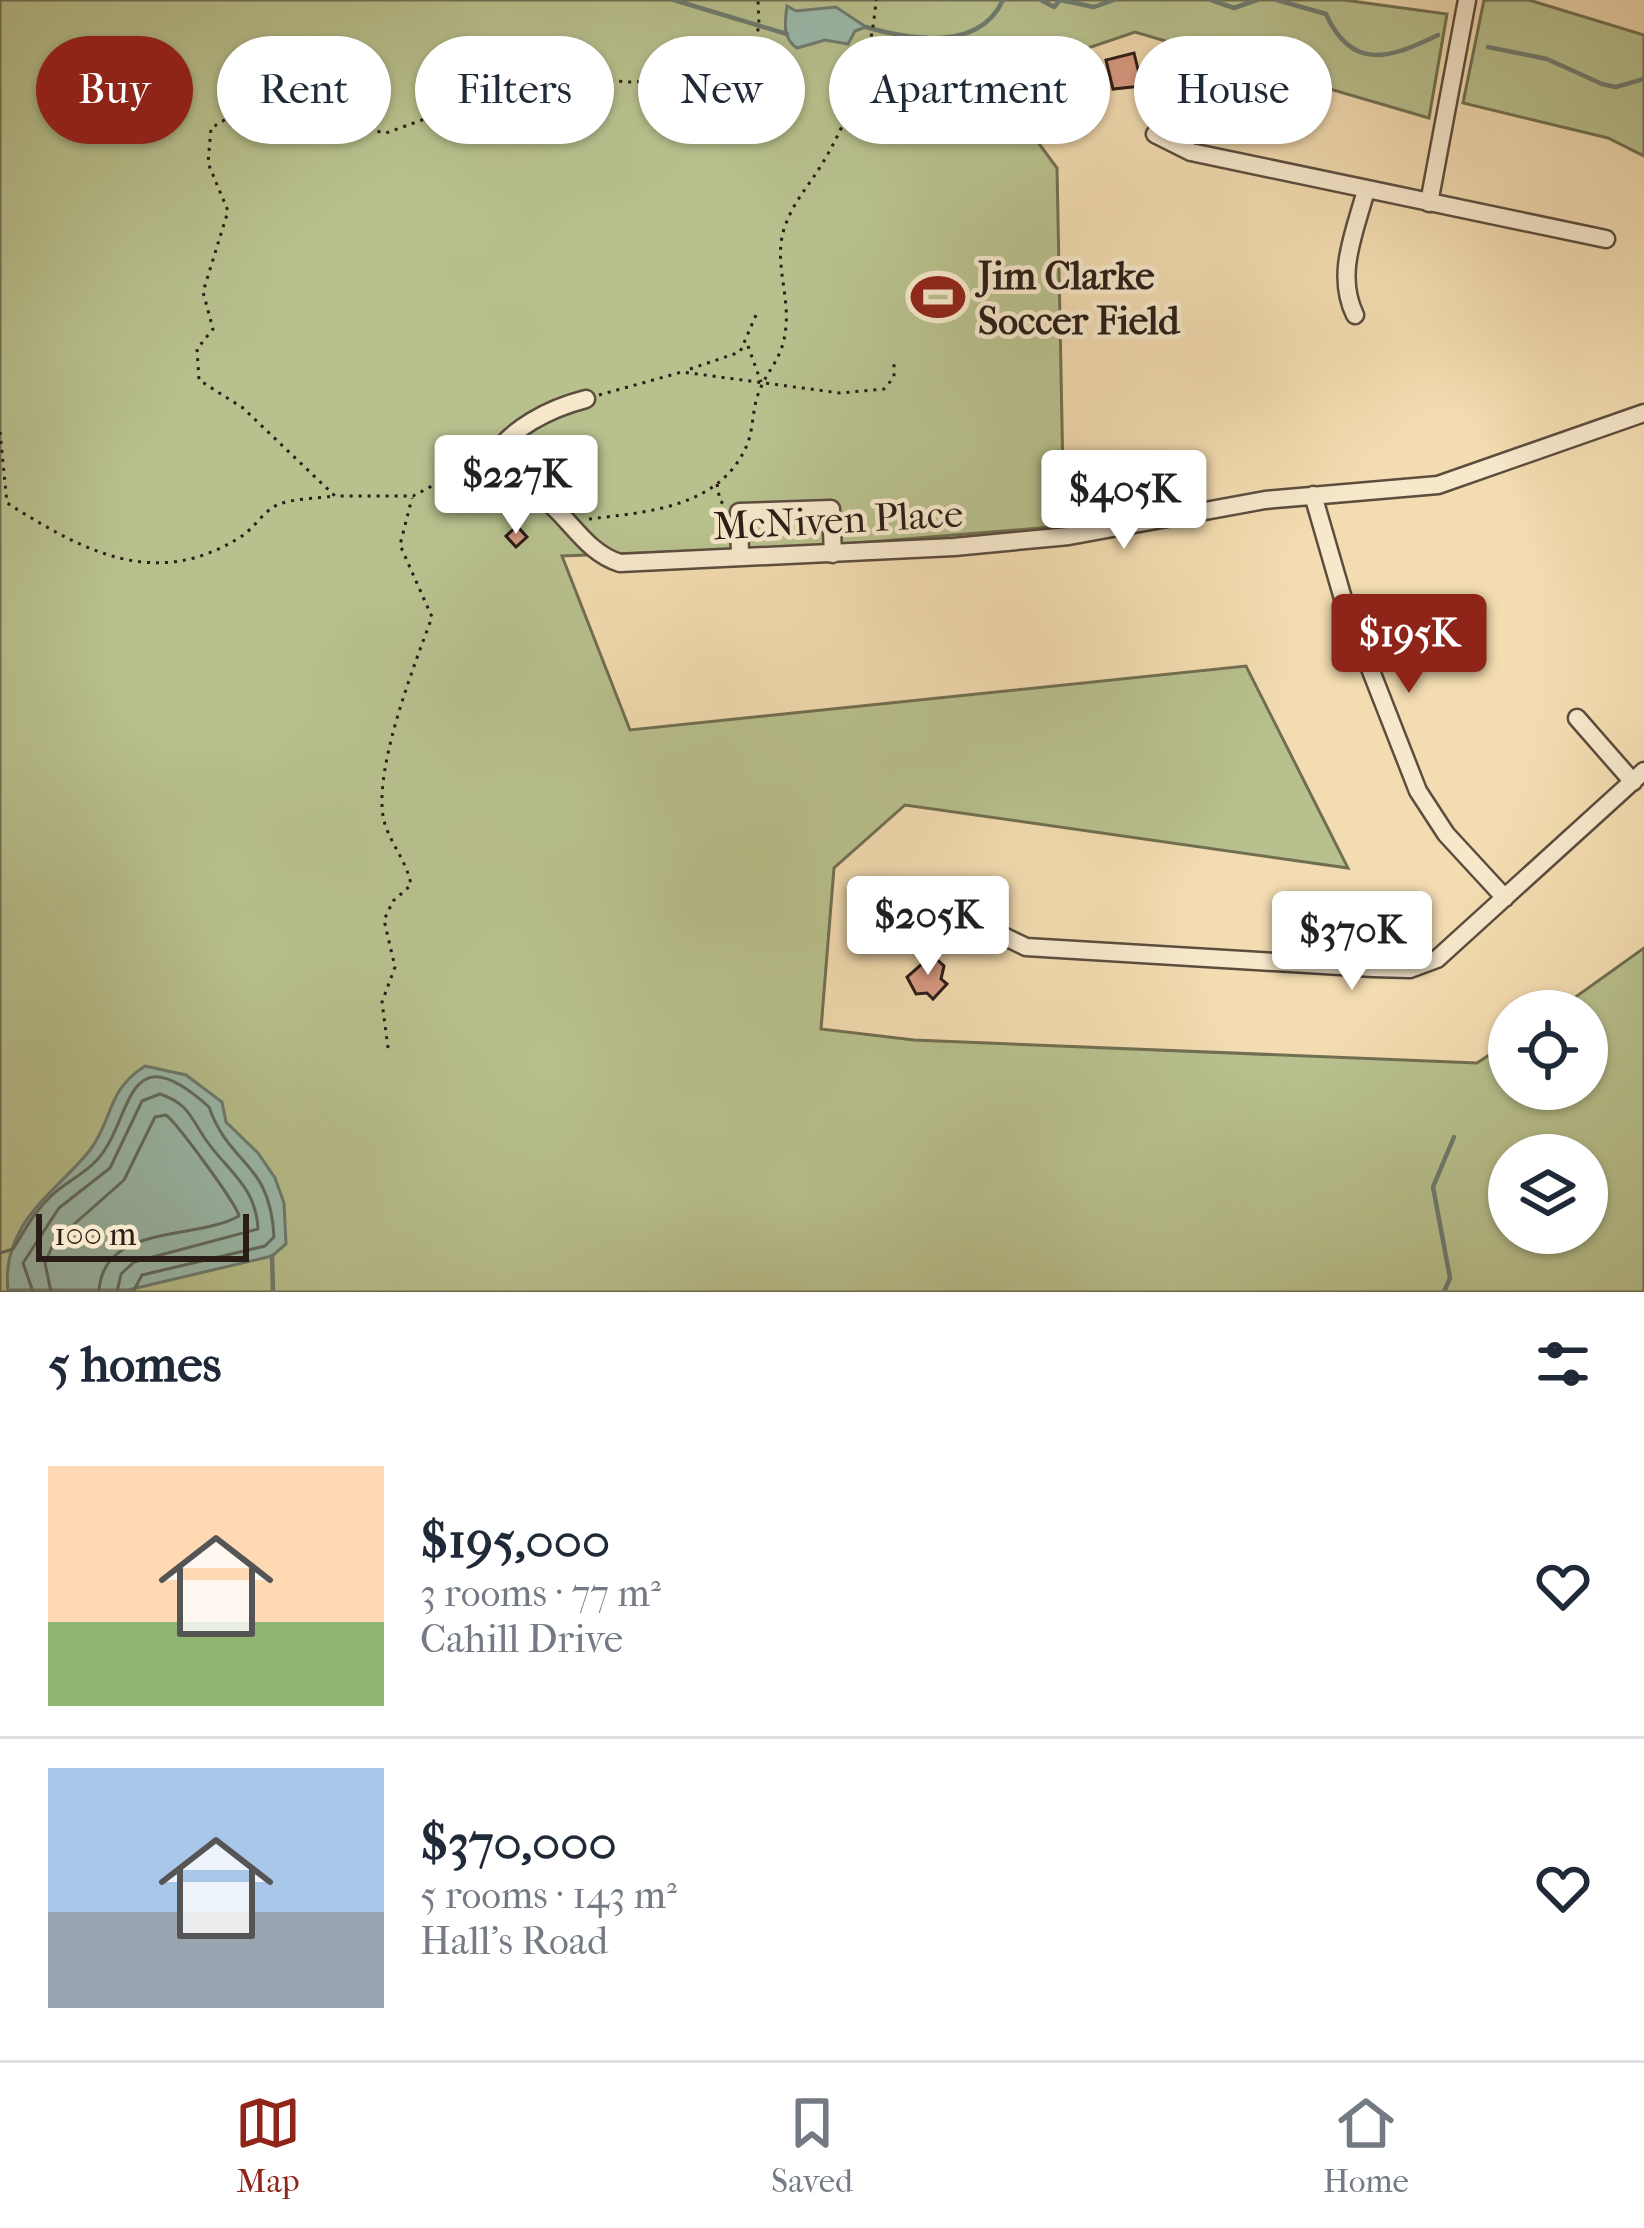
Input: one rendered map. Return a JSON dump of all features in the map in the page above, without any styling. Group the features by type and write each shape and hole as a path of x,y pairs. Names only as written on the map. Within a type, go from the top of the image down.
{"street":[{"path":"1429,203 1467,0"},
{"path":"1175,144 1191,152 1606,239"},
{"path":"1355,315 1347,299 1345,268 1366,190"},
{"path":"570,521 537,494 500,474 491,461 524,428 559,406 586,399"},
{"name":"McNiven Place","path":"570,521 596,553 620,563 833,554 1069,536 1312,495 1460,481 1583,431 1644,413"},
{"path":"1312,495 1344,602 1418,790 1446,834 1505,898"},
{"path":"740,557 739,512 831,509 833,554"},
{"path":"983,926 1026,947 1410,969 1437,959 1638,776 1577,718"}],"path":[{"path":"335,496 243,408 199,380 197,349 213,328 203,292 228,211 208,163 212,128 248,106 386,133 544,76 629,82 734,79 749,66 759,26 758,0"},
{"path":"570,521 660,511 718,482 746,447 763,382 779,362 786,329 778,246 796,195 821,165 853,100 874,30 876,0"},
{"path":"586,399 729,357 747,344 756,315"},
{"path":"747,344 763,382"},
{"path":"682,371 840,393 884,389 894,377 894,360"},
{"path":"0,432 7,503 80,549 147,564 240,537 277,506 335,496 413,496 432,486 490,482"},
{"path":"718,482 720,501 739,512"},
{"path":"388,1048 382,1002 395,967 384,920 393,901 411,885 384,822 382,802 397,719 432,617 400,545 413,496"}],"green space":[{"path":"0,0 1344,0 1447,14 1429,118 1332,90 1332,36 1149,36 1135,32 1110,40 1110,36 829,36 829,144 1039,144 1057,168 1064,526 820,546 562,556 630,730 1246,666 1348,868 905,805 834,868 821,1029 914,1040 1477,1063 1488,1056 1488,1110 1608,1110 1608,990 1585,990 1644,948 1644,1292 0,1292"},
{"path":"1484,0 1529,0 1644,35 1644,156 1608,138 1463,103"}],"water":[{"path":"787,6 796,11 836,7 866,27 852,36 829,36 829,41 805,46 805,36 788,36"},
{"path":"145,1066 186,1075 222,1102 226,1122 258,1153 275,1178 284,1203 286,1244 272,1256 128,1290 8,1290 8,1266 23,1226 90,1150 123,1085"}],"building":[{"path":"1134,53 1134,87 1113,89 1110,59"},
{"path":"517,526 527,537 516,547 506,536"},
{"path":"932,955 944,966 941,979 947,984 933,999 927,993 916,994 907,977"}],"waterway":[{"path":"674,0 787,34"},
{"path":"866,27 923,38 961,35 992,17 1003,0"},
{"path":"1041,0 1054,7 1060,0 1094,7 1114,0"},
{"path":"1211,0 1234,8 1257,0"},
{"path":"1277,0 1326,14 1336,32 1360,52 1389,54 1438,35"},
{"path":"1488,47 1547,59 1616,87 1644,79"},
{"path":"1444,1292 1450,1278 1433,1187 1454,1137"},
{"path":"272,1256 273,1292"}],"place":[{"name":"Jim Clarke Soccer Field","path":"938,297"}]}
